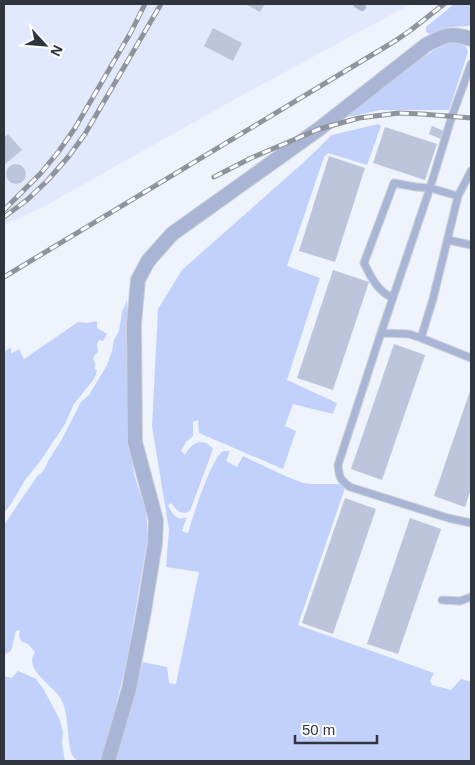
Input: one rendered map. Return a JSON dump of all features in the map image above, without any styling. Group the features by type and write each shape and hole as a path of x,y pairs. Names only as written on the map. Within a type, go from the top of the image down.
{"street":[{"path":"108,761 129,689 155,544 156,520 135,442 134,323 138,280 148,261 172,234 319,129 426,45 444,36 455,35 471,39"}],"lane":[{"path":"471,64 452,116 338,466 339,476 350,487 471,524"},
{"path":"421,338 433,299 458,196 471,171"},
{"path":"393,298 380,290 364,263 394,183 430,188 458,196"},
{"path":"448,240 471,244"},
{"path":"381,334 409,334 471,358"},
{"path":"442,600 460,601 471,597"}],"shaded area":[{"path":"4,4 411,4 237,98 43,207 4,225"},
{"path":"454,4 471,4 471,23 469,26 450,27 430,34 426,32 426,27"},
{"path":"451,42 462,44 468,52 449,110 380,110 348,117 400,73 434,50"},
{"path":"378,124 381,126 367,165 328,153 324,157 287,266 320,278 287,380 337,403 333,414 293,404 285,426 296,431 283,469 199,433 198,420 193,422 193,436 186,442 181,451 185,455 191,447 199,442 207,443 213,449 190,511 181,513 171,503 168,505 177,518 187,517 182,531 188,533 208,476 218,456 223,451 230,451 226,461 237,467 243,456 303,483 339,484 345,488 298,625 434,673 430,681 432,685 451,690 461,679 471,682 471,761 114,761 143,662 167,667 169,683 176,684 199,572 166,567 169,530 152,426 158,309 182,270 332,135"},
{"path":"127,300 129,444 135,477 146,511 148,537 126,665 102,761 84,762 75,759 72,755 66,713 62,702 36,671 32,659 35,652 28,644 21,641 19,636 20,630 16,631 11,651 4,655 4,525 38,475 42,473 81,402 89,395 107,365"},
{"path":"97,321 97,328 107,334 103,341 99,340 97,344 98,352 93,360 94,368 97,371 94,379 74,404 65,424 4,513 4,352 11,347 11,354 19,349 24,359 78,322"},
{"path":"18,671 36,679 60,720 63,732 62,744 65,761 4,761 4,676 12,678"}],"building":[{"path":"245,4 265,4 260,12"},
{"path":"213,28 242,43 233,61 204,46"},
{"path":"432,126 444,131 441,139 429,134"},
{"path":"385,127 437,144 425,180 373,163"},
{"path":"8,134 22,150 4,165 4,138"},
{"path":"329,156 365,168 335,262 299,251"},
{"path":"16,164 23,167 26,174 23,181 16,184 9,181 6,174 9,167"},
{"path":"333,270 369,282 333,390 297,378"},
{"path":"394,344 425,355 382,480 351,469"},
{"path":"471,388 471,489 465,507 434,496"},
{"path":"345,498 376,509 333,634 302,623"},
{"path":"410,518 441,529 398,654 367,644"}],"railway":[{"path":"4,210 41,173 75,128 131,32 145,4"},
{"path":"4,217 27,200 69,156 85,134 161,4"},
{"path":"4,277 395,41 444,4"},
{"path":"214,177 251,158 319,129 359,118 399,113 471,118"}]}
